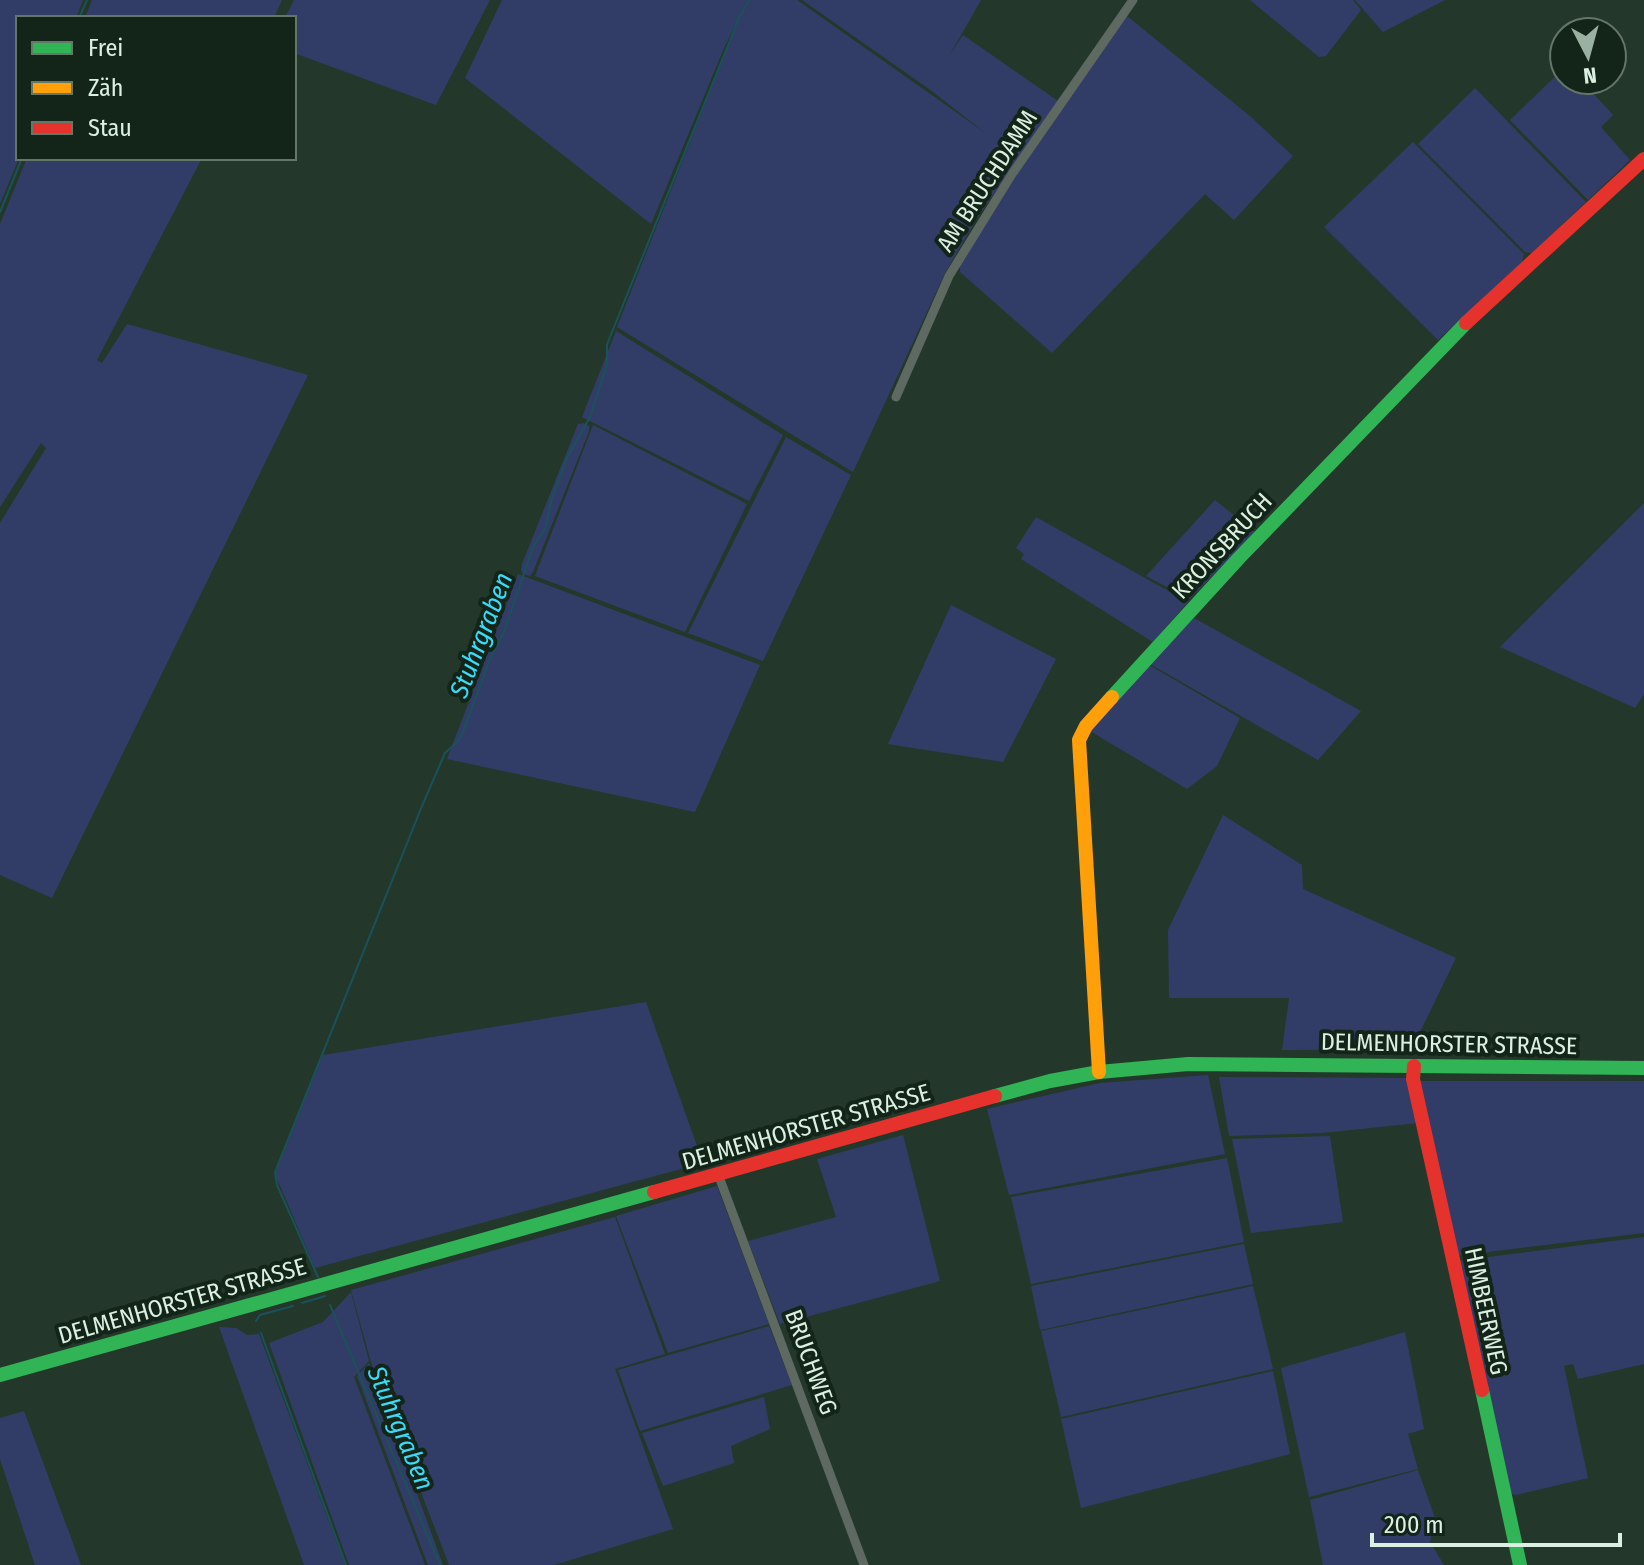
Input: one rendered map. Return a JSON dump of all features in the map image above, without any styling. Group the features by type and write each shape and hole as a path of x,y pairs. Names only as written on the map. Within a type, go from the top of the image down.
{"main road":[{"name":"KRONSBRUCH","path":"1099,1072 1079,740 1086,726 1239,558 1469,320 1644,159"},
{"name":"DELMENHORSTER STRASSE","path":"0,1375 1035,1085 1099,1072 1188,1064 1644,1068"},
{"name":"HIMBEERWEG","path":"1414,1066 1413,1079 1520,1565"}],"street":[{"name":"AM BRUCHDAMM","path":"896,397 949,276 1012,174 1133,0"},
{"name":"BRUCHWEG","path":"718,1174 864,1565"}],"shaded area":[{"path":"0,0 83,0 77,16 16,16 18,160 0,204"},
{"path":"92,0 282,0 275,16 86,16"},
{"path":"294,0 490,0 436,105 296,54 296,16 286,16"},
{"path":"502,0 748,0 724,48 651,224 465,78"},
{"path":"750,0 797,0 987,134 929,89 802,0 981,0 949,56 963,35 1058,101 976,220 945,273 853,472 617,327 739,18"},
{"path":"1250,0 1353,0 1361,10 1326,56 1319,57"},
{"path":"1355,0 1445,0 1383,32"},
{"path":"1127,16 1251,117 1293,156 1234,220 1205,194 1052,353 960,272 960,265 1026,159"},
{"path":"1548,83 1548,96 1596,96 1613,115 1601,127 1630,160 1588,200 1510,120"},
{"path":"1475,88 1586,202 1532,253 1525,252 1418,144"},
{"path":"1413,142 1524,254 1522,262 1438,340 1324,227"},
{"path":"26,160 201,160 97,360 102,363 127,324 308,375 52,898 0,875 0,523 46,448 41,443 0,507 0,224"},
{"path":"616,331 783,435 749,501 582,417"},
{"path":"578,424 589,426 589,431 533,572 530,576 523,574 522,564"},
{"path":"593,425 747,504 685,632 535,576"},
{"path":"786,437 851,475 763,661 688,633"},
{"path":"1215,500 1255,532 1190,599 1146,576"},
{"path":"1644,503 1644,694 1635,708 1500,647"},
{"path":"1036,517 1188,602 1153,642 1021,559 1024,554 1016,548"},
{"path":"518,574 760,665 695,812 447,759"},
{"path":"951,605 1056,659 1003,762 888,744"},
{"path":"1194,618 1361,711 1318,760 1150,664"},
{"path":"1149,665 1240,718 1217,766 1187,789 1090,731"},
{"path":"1223,815 1302,865 1303,889 1456,958 1420,1032 1415,1049 1282,1050 1289,998 1169,998 1168,930"},
{"path":"646,1002 703,1163 315,1268 275,1174 323,1055"},
{"path":"1208,1075 1225,1154 1009,1195 987,1109 1100,1083"},
{"path":"1219,1077 1407,1078 1418,1123 1322,1133 1229,1136"},
{"path":"1417,1081 1644,1081 1644,1233 1455,1256"},
{"path":"903,1135 940,1281 780,1324 748,1241 836,1217 817,1159"},
{"path":"1330,1136 1343,1222 1251,1233 1232,1139"},
{"path":"1227,1158 1244,1242 1031,1284 1011,1197"},
{"path":"717,1186 769,1324 668,1353 616,1216"},
{"path":"615,1217 665,1354 615,1369 673,1529 554,1565 449,1565 371,1362 351,1290"},
{"path":"1644,1237 1644,1364 1578,1379 1573,1364 1564,1366 1588,1478 1516,1495 1508,1493 1457,1261"},
{"path":"1244,1244 1253,1284 1040,1330 1031,1286"},
{"path":"1253,1286 1273,1369 1061,1417 1041,1331"},
{"path":"351,1292 369,1361 354,1377 425,1565 349,1565 269,1343 323,1322"},
{"path":"769,1326 792,1385 640,1431 618,1370"},
{"path":"219,1327 236,1328 247,1335 259,1334 345,1565 304,1565"},
{"path":"1405,1332 1424,1429 1408,1434 1418,1469 1309,1497 1281,1368"},
{"path":"369,1363 443,1565 428,1565 357,1376"},
{"path":"1273,1371 1290,1454 1081,1508 1061,1419"},
{"path":"764,1397 770,1429 731,1446 734,1463 663,1486 642,1433"},
{"path":"24,1411 81,1565 35,1565 0,1459 0,1418"},
{"path":"1418,1470 1435,1518 1430,1542 1444,1565 1323,1565 1310,1500"}],"waterway":[{"path":"80,16 87,0"},
{"name":"Stuhrgraben","path":"318,1277 277,1185 275,1172 422,806 445,753 463,732 490,659 504,632 533,547 546,527 551,501 567,458 590,417 607,364 610,337 749,0"},
{"path":"0,212 21,160"},
{"path":"302,1303 325,1296"},
{"name":"Stuhrgraben","path":"330,1305 440,1565"},
{"path":"256,1321 260,1315 293,1306"},
{"path":"261,1333 346,1565"}],"traffic: fast":[{"path":"1112,697 1239,558 1466,323"},
{"path":"995,1096 1099,1072 1188,1064 1644,1068"},
{"path":"0,1375 654,1192"},
{"path":"1482,1390 1520,1565"}],"traffic: slow":[{"path":"1099,1072 1079,740 1086,726 1112,697"}],"traffic: jam":[{"path":"1466,323 1644,159"},
{"path":"1414,1066 1413,1079 1482,1390"},
{"path":"654,1192 995,1096"}]}
